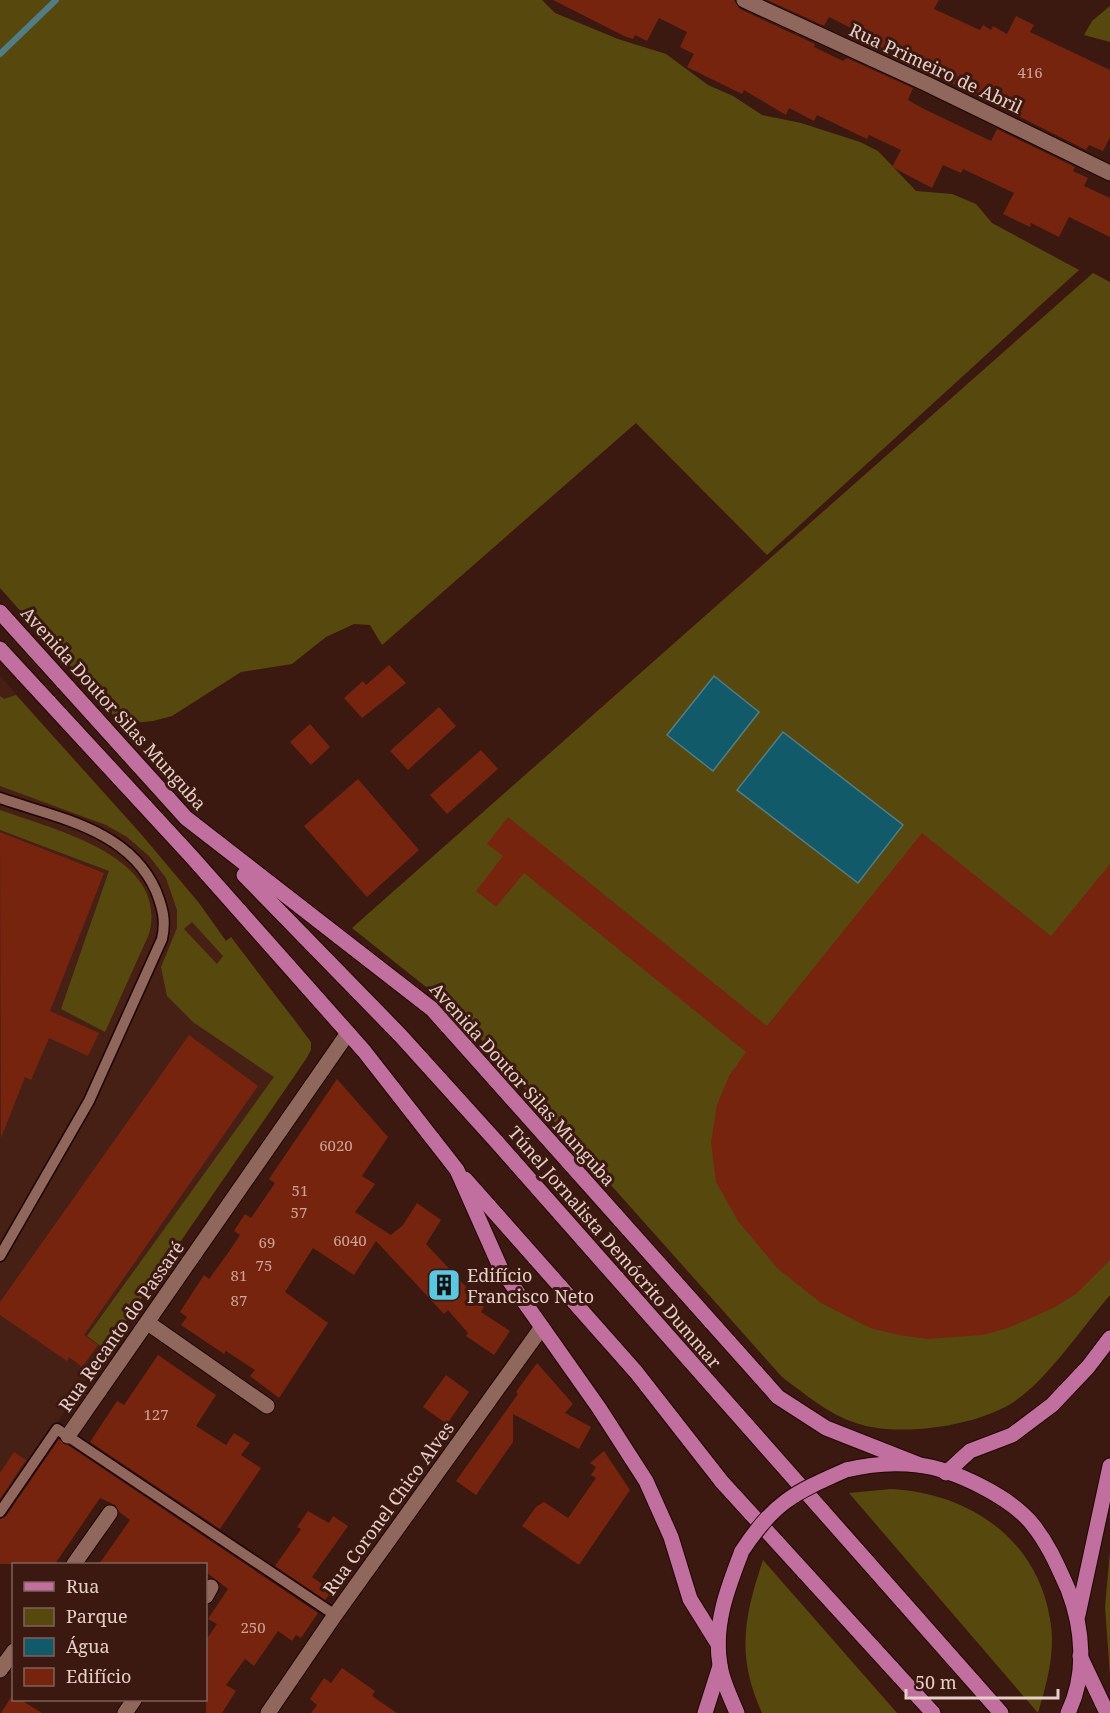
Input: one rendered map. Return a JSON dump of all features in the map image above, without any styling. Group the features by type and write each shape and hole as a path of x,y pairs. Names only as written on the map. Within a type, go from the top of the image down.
{"main road":[{"name":"Avenida Doutor Silas Munguba","path":"0,612 186,818 432,1009 778,1397 826,1428 920,1465"},
{"path":"0,649 191,856 348,1033 457,1170 636,1372 722,1482 933,1713"},
{"name":"Túnel Jornalista Demócrito Dummar","path":"186,818 261,891 463,1105 1001,1713"},
{"path":"457,1170 501,1269 599,1408 646,1481 671,1537 690,1599 718,1644"},
{"path":"946,1473 970,1451 1012,1435 1052,1405 1088,1367 1110,1338"},
{"path":"737,1713 720,1666 718,1644 724,1596 742,1551 757,1529 796,1492 846,1470 886,1463 920,1465 989,1491 1032,1523 1048,1546 1078,1615"},
{"path":"1070,1709 1079,1679 1078,1615 1110,1466"},
{"path":"1080,1656 1107,1713"},
{"path":"705,1713 720,1666"}],"street":[{"name":"Rua Primeiro de Abril","path":"744,0 927,84 1110,173"},
{"name":"Rua Recanto do Passaré","path":"68,1436 348,1033"},
{"path":"148,1323 267,1406"},
{"name":"Rua Coronel Chico Alves","path":"268,1713 335,1615 542,1327"},
{"path":"75,1563 110,1513"},
{"path":"0,1670 12,1654"}],"lane":[{"path":"0,798 94,830 124,849 148,875 165,914 162,939 89,1101 0,1256"},
{"path":"0,1512 57,1429 68,1436"},
{"name":"Rua Recanto do Passaré","path":"68,1436 335,1615"}],"shaded area":[{"path":"0,676 141,834 199,903 226,941 231,937 255,972 295,1019 311,1045 306,1059 235,1159 0,1507"}],"green space":[{"path":"0,0 542,0 555,13 618,39 666,54 708,85 733,96 762,115 801,123 860,142 878,151 916,191 952,194 976,204 992,223 1079,270 767,555 636,423 382,645 370,625 354,624 326,637 292,664 241,672 172,716 153,721 121,724 0,588"},
{"path":"1110,6 1110,42 1084,35 1092,21"},
{"path":"1093,273 1110,282 1110,1295 1039,1380 1027,1392 1000,1410 960,1423 938,1427 894,1429 873,1427 856,1423 836,1414 782,1377 455,1010 352,928"},
{"path":"16,695 141,834 199,903 226,941 231,937 311,1042 311,1050 306,1059 106,1350 87,1336 274,1077 193,1022 167,996 161,967 177,928 177,910 166,878 149,856 127,837 106,825 0,786 0,696 4,699","holes":["192,922 223,956 217,964 184,929"]},
{"path":"0,810 48,826 102,850 125,865 142,884 151,907 149,934 105,1032 61,1009 109,871 0,830"},
{"path":"891,1489 919,1492 972,1511 994,1525 1014,1543 1030,1565 1043,1590 1052,1631 1050,1667 1038,1713 849,1493"},
{"path":"1110,1551 1110,1675 1105,1607"},
{"path":"763,1560 897,1713 762,1713 749,1673 746,1636 751,1600"}],"water":[{"path":"714,676 759,712 713,771 667,735"},
{"path":"783,732 903,825 858,883 737,790"}],"building":[{"path":"553,0 734,0 740,9 815,44 814,47 843,61 847,58 913,88 908,100 922,108 991,141 997,129 1075,167 1073,171 1088,178 1084,186 1110,198 1110,237 1069,217 1059,237 1031,223 1030,227 1003,214 1014,193 963,169 961,173 943,165 932,188 892,167 901,150 869,135 867,139 817,115 814,121 789,108 786,115 744,90 742,94 687,67 694,54 680,47 687,32 659,18 647,41 635,35 633,39"},
{"path":"767,0 939,0 934,9 980,30 983,25 991,30 993,26 1007,34 1016,16 1034,25 1030,32 1110,70 1110,137 1103,151 1089,145 1086,150 934,74 855,40 859,32 829,17 824,26"},
{"path":"389,665 406,683 362,718 344,698 363,681 366,685"},
{"path":"439,707 456,726 408,770 390,751"},
{"path":"310,724 330,747 311,765 290,742"},
{"path":"481,750 498,769 447,814 430,795"},
{"path":"358,779 419,850 367,897 304,826"},
{"path":"508,817 767,1026 922,833 1051,936 1110,864 1110,1260 1076,1294 1053,1308 1008,1328 982,1335 928,1339 899,1335 870,1328 821,1303 777,1268 738,1221 716,1182 711,1142 717,1105 729,1076 746,1052 524,873 496,907 476,891 503,856 487,844"},
{"path":"0,832 104,873 50,1011 99,1033 88,1056 49,1038 31,1080 25,1077 1,1138"},
{"path":"189,1035 258,1086 84,1335 98,1345 82,1367 69,1357 67,1361 0,1315 0,1302"},
{"path":"337,1079 388,1137 362,1176 375,1184 355,1212 391,1235 403,1225 417,1203 441,1220 426,1244 469,1290 465,1293 484,1307 481,1312 510,1331 494,1355 466,1336 468,1333 448,1310 444,1314 376,1241 354,1275 313,1248 285,1292 328,1323 279,1398 250,1376 255,1370 226,1351 224,1354 181,1325 187,1317 180,1312 204,1275 209,1279 228,1253 240,1235 234,1231 245,1214 251,1218 275,1183 269,1179"},
{"path":"158,1355 216,1395 196,1426 226,1445 234,1433 250,1443 241,1455 261,1468 220,1529 90,1442 117,1401 124,1405"},
{"path":"537,1363 573,1404 565,1413 591,1427 579,1449 513,1414 513,1442 476,1495 456,1481 518,1394 516,1392"},
{"path":"446,1375 469,1392 447,1424 423,1407"},
{"path":"59,1439 318,1613 301,1638 296,1635 292,1641 278,1631 254,1666 245,1659 226,1685 236,1691 222,1713 206,1713 207,1639 217,1624 208,1619 228,1589 207,1573 207,1563 100,1563 130,1520 119,1512 115,1505 100,1498 56,1563 0,1564 0,1519 6,1516"},
{"path":"604,1451 630,1490 579,1565 522,1526 536,1507 544,1502 568,1518 596,1478 591,1475 596,1467 590,1463"},
{"path":"14,1452 26,1460 0,1499 0,1473"},
{"path":"308,1511 329,1523 333,1516 348,1526 312,1577 332,1591 325,1600 275,1566 301,1529 297,1527"},
{"path":"342,1668 375,1691 372,1696 397,1713 311,1713 317,1705 310,1699 324,1678 331,1683"},
{"path":"12,1696 12,1701 23,1701 42,1713 1,1713"}],"waterway":[{"path":"0,54 56,0"}],"place":[{"name":"Edifício Francisco Neto","path":"444,1285"}]}
